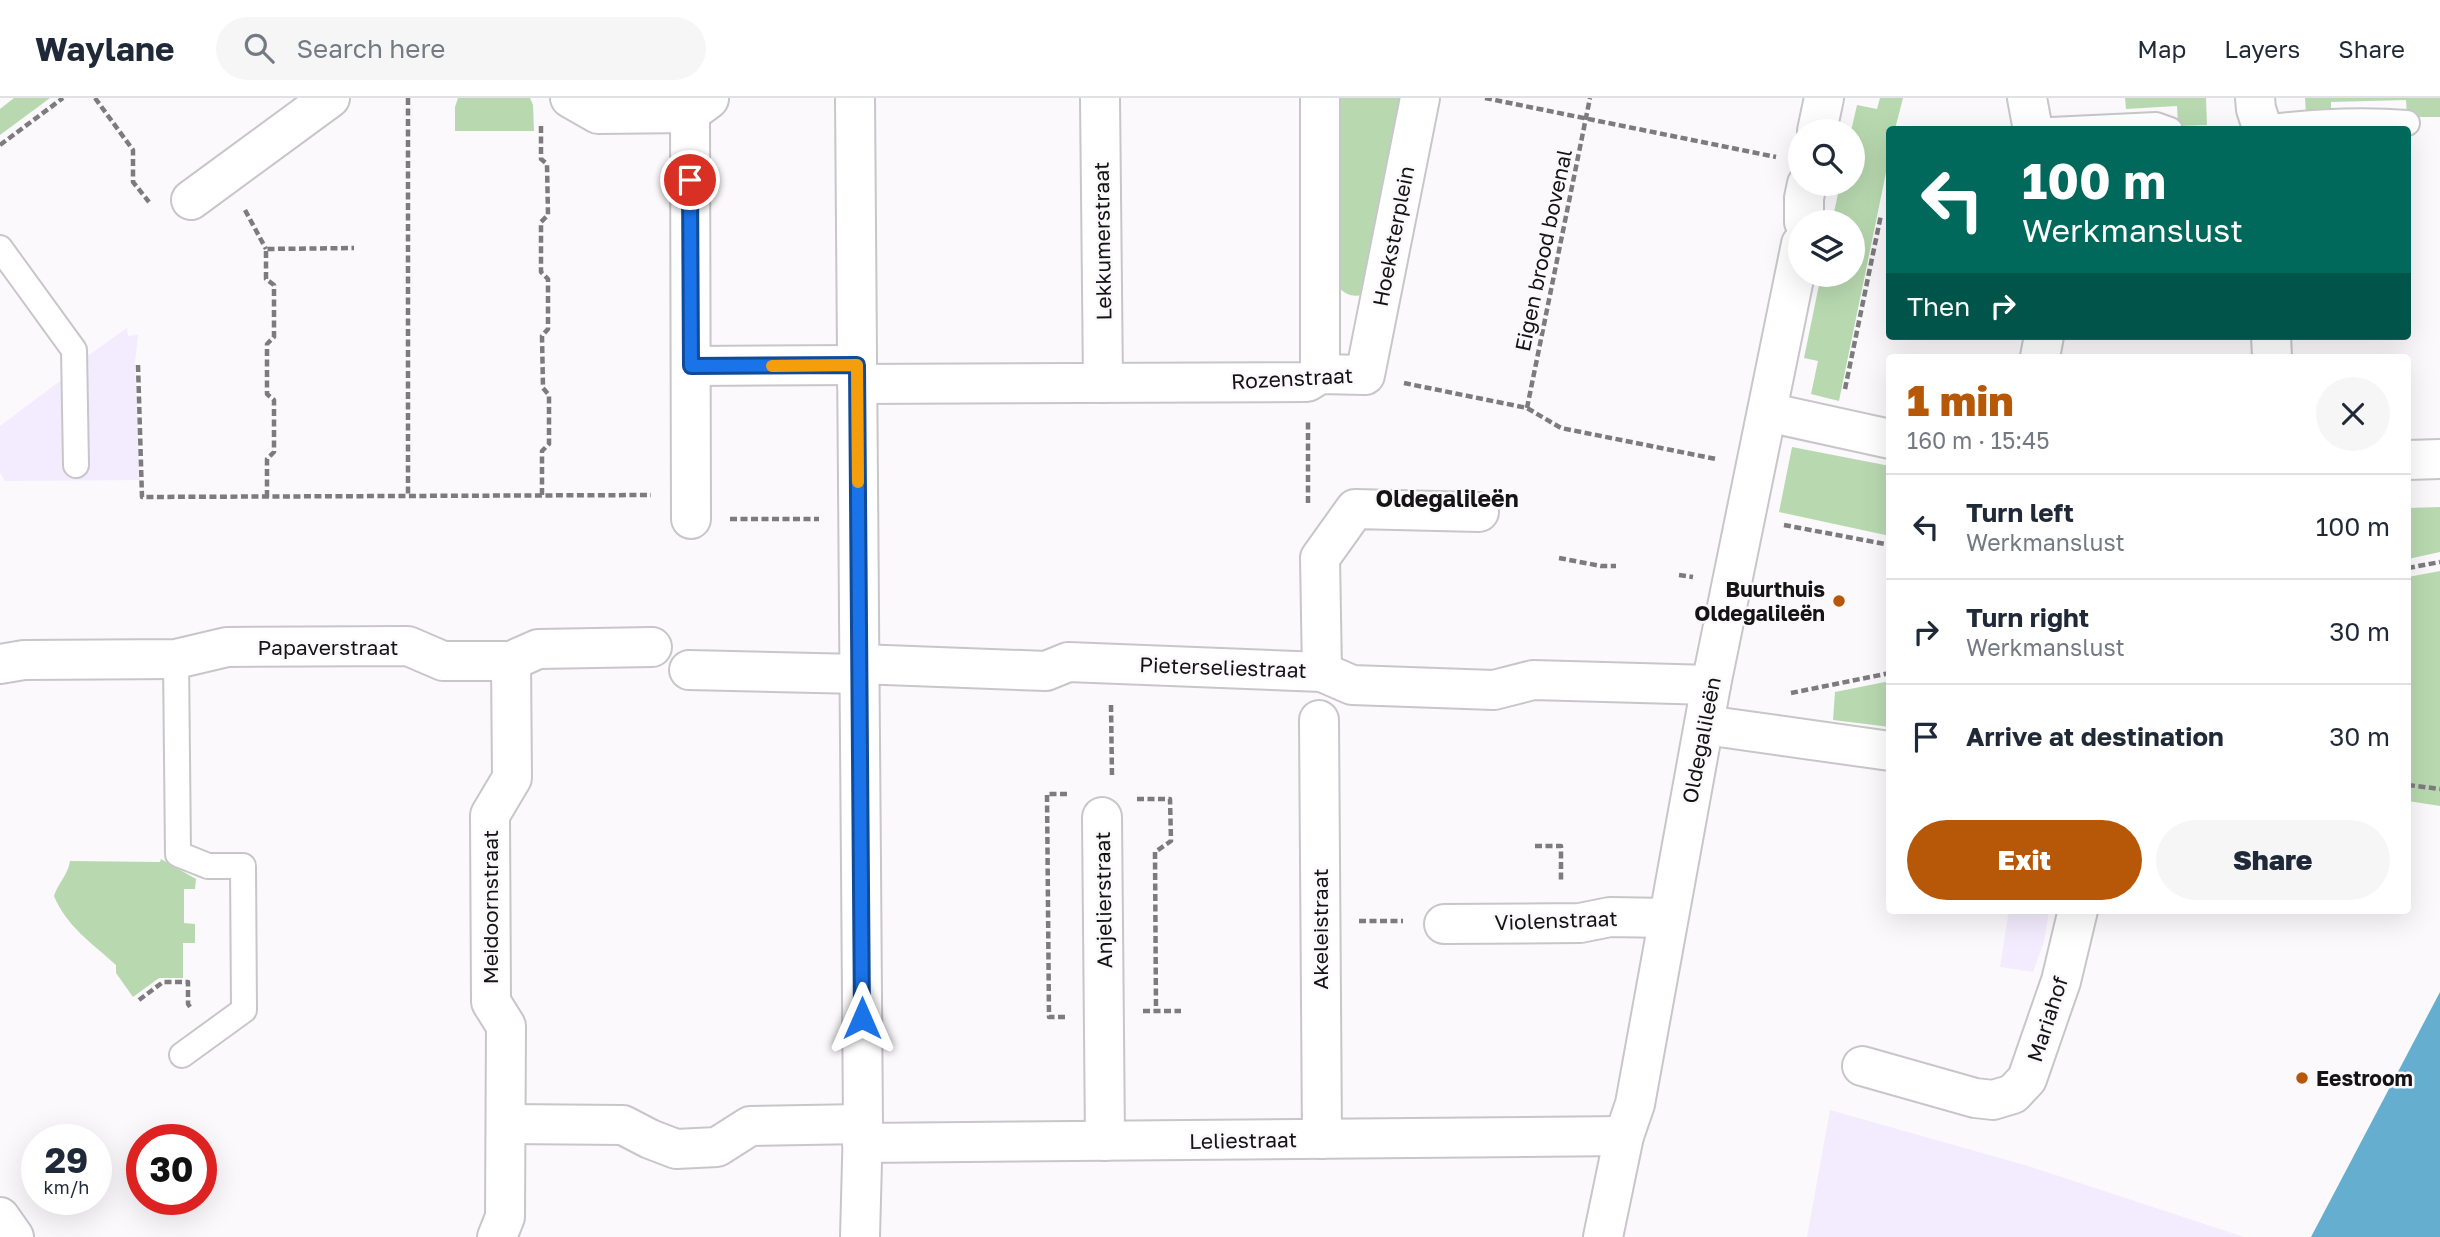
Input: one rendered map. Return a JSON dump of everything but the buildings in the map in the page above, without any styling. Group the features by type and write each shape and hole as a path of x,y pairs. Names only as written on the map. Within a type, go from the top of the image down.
{"street":[{"path":"191,200 330,98"},
{"path":"570,98 598,114 700,106 691,366 691,507"},
{"path":"855,98 862,1134 860,1237"},
{"name":"Lekkumerstraat","path":"1100,98 1103,383"},
{"path":"1314,378 1320,98"},
{"name":"Hoeksterplein","path":"1365,375 1420,98"},
{"path":"1820,119 1824,98"},
{"path":"2027,98 2032,126"},
{"name":"Oldegalileën","path":"1603,1237 1624,1136 1635,1104 1711,685 1792,287"},
{"name":"Rozenstraat","path":"691,366 857,375 1103,383 1365,375"},
{"path":"1766,412 1886,438"},
{"path":"2411,460 2440,459"},
{"path":"1322,671 1320,558 1355,509 1479,512"},
{"name":"Papaverstraat","path":"0,664 24,660 176,659 227,647 408,646 443,661 511,661 538,649 652,648"},
{"name":"Meidoornstraat","path":"497,1237 505,1217 506,1026 491,1002 490,815 512,778 511,661"},
{"name":"Pieterseliestraat","path":"859,669 1046,671 1068,662 1322,671 1352,685 1365,686 1494,690 1534,680 1711,685"},
{"path":"689,670 859,669"},
{"name":"Akeleistraat","path":"1319,720 1322,1139"},
{"path":"1705,725 1886,750"},
{"name":"Anjelierstraat","path":"1105,1141 1107,808"},
{"name":"Mariahof","path":"1862,1066 1975,1098 1993,1100 2013,1094 2027,1079 2061,981 2077,914"},
{"name":"Violenstraat","path":"1444,924 1580,923 1610,917 1668,918"},
{"name":"Leliestraat","path":"506,1124 623,1125 676,1149 717,1147 750,1126 862,1134 1105,1141 1624,1136"},
{"path":"0,1217 14,1237"}],"lane":[{"path":"2261,118 2309,123 2407,123"},
{"path":"2135,126 2159,126"},
{"path":"0,248 74,350 76,465"},
{"path":"176,659 178,854 208,866 243,866 244,1010 182,1055"}],"path":[{"path":"0,145 63,98"},
{"path":"95,98 133,150 133,182 154,209 179,209 191,200"},
{"path":"408,98 408,497"},
{"path":"1485,98 1586,119 1788,170"},
{"name":"Eigen brood bovenal","path":"1527,408 1590,98"},
{"path":"541,122 541,159 547,164 548,215 541,222 541,272 548,279 548,330 542,336 542,388 549,395 549,444 542,451 542,496"},
{"path":"1837,427 1881,215"},
{"path":"267,497 267,459 274,452 274,400 267,394 267,344 274,337 274,285 266,279 266,249 354,248"},
{"path":"138,365 142,497 542,496 858,518"},
{"name":"Rozenstraat","path":"1365,375 1527,408 1561,428 1756,466"},
{"path":"1314,378 1307,524 1320,558"},
{"path":"1745,518 1886,544"},
{"path":"1559,558 1616,566"},
{"path":"2411,567 2440,562"},
{"path":"1111,663 1107,808 1170,799 1171,841 1155,852 1156,1011"},
{"path":"2411,785 2440,789"},
{"path":"1535,846 1561,846 1562,922"},
{"path":"1320,922 1424,921 1444,924"},
{"path":"139,1000 163,982 188,982 188,1004 209,1035"}],"shaded area":[{"path":"0,235 89,355 127,328 128,336 138,335 135,362 140,480 5,481 0,472 0,426 64,378 64,346 0,263"},
{"path":"2008,914 2048,914 2044,942 2033,972 2000,967"},
{"path":"1830,1110 2028,1166 2244,1237 1807,1237"}],"green space":[{"path":"14,98 50,98 0,135 0,109"},
{"path":"458,98 530,98 533,105 534,131 455,131 455,107"},
{"path":"1330,98 1411,98 1363,295 1349,295 1338,287"},
{"path":"1880,98 1903,98 1896,126 1886,126 1886,172 1865,275 1865,210 1835,210 1837,196 1865,196 1865,119 1854,119 1857,105 1877,109"},
{"path":"2125,98 2206,98 2207,125 2178,126 2177,106 2126,109"},
{"path":"2305,98 2440,98 2440,117 2407,117 2406,100 2331,102 2331,114 2306,114"},
{"path":"1819,287 1862,287 1839,401 1811,394 1818,361 1804,358"},
{"path":"1792,447 1886,465 1886,535 1779,512"},
{"path":"2440,507 2440,552 2411,558 2411,508"},
{"path":"2440,571 2440,806 2411,801 2411,576"},
{"path":"1886,682 1886,727 1833,720 1835,692"},
{"path":"161,859 196,879 195,889 184,889 184,923 195,924 195,943 183,943 183,978 159,978 133,997 116,973 116,965 73,926 54,896 70,861 160,862"}],"water":[{"path":"2440,992 2440,1237 2311,1237"}],"slow traffic":[{"path":"772,366 857,365 858,482"}],"place":[{"name":"Buurthuis Oldegalileën","path":"1839,601"},
{"name":"Eestroom","path":"2302,1078"}],"district":[{"name":"Oldegalileën","path":"1447,498"}],"route":[{"path":"690,180 691,366 857,365 862,1018"}]}
